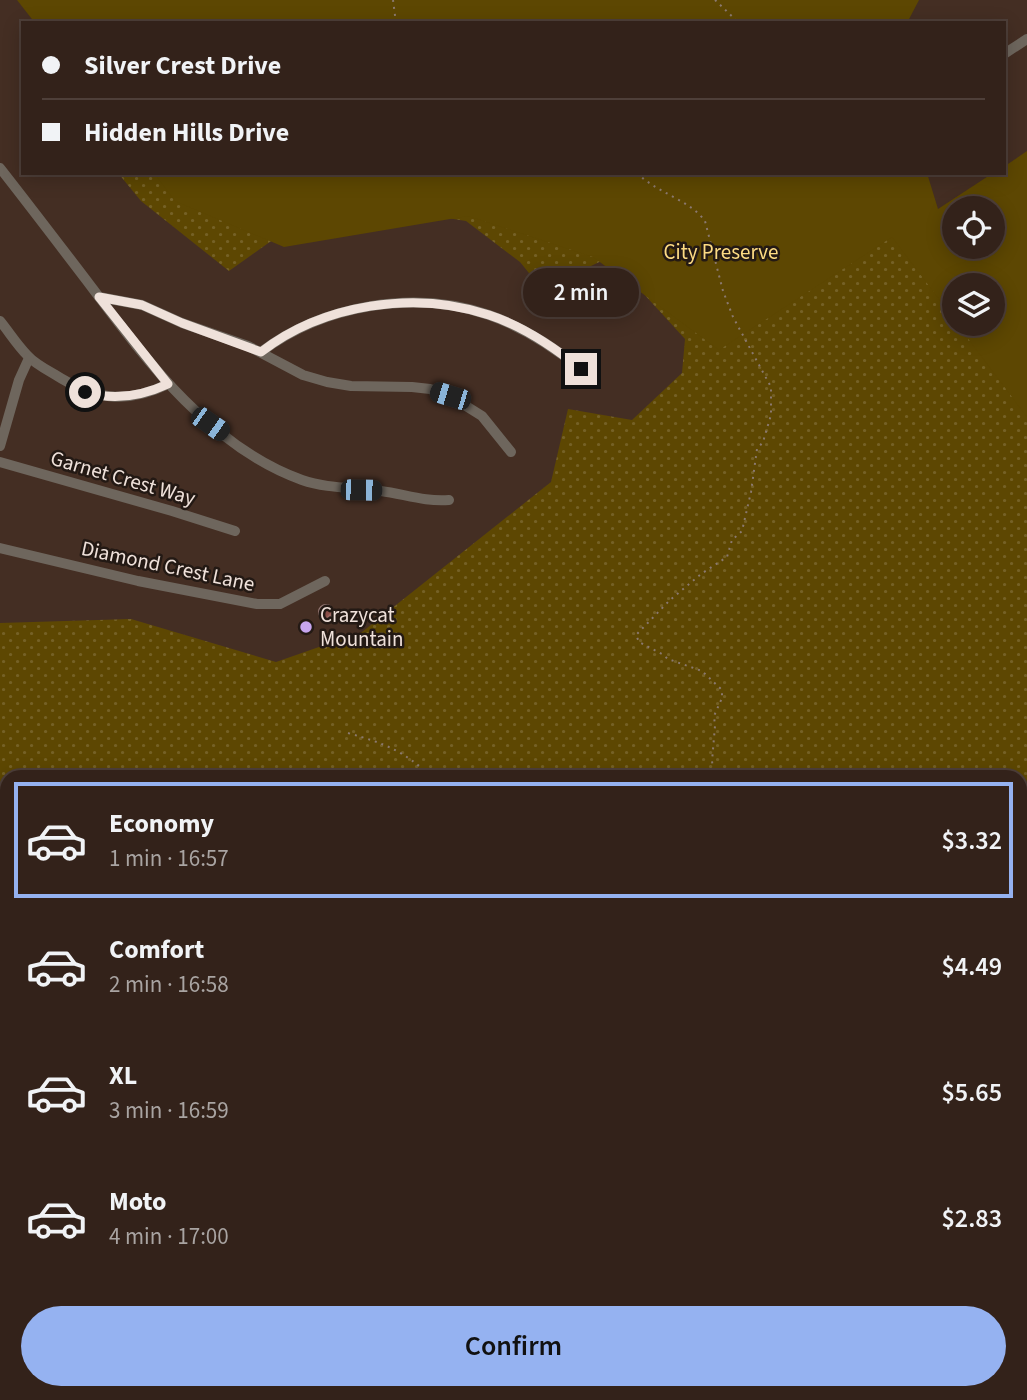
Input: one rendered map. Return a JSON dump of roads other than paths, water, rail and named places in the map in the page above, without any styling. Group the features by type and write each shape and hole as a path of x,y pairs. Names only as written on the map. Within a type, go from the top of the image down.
{"street":[{"path":"1006,53 1027,39"},
{"path":"0,168 168,384 210,424 252,453 302,480 337,488 388,492 430,501 449,500"},
{"path":"99,297 142,305 261,352 303,375 327,382 351,386 412,387 450,396 482,416 511,452"},
{"path":"261,352 284,335 319,319 348,310 415,303 444,305 491,316 543,340 581,369"},
{"path":"0,321 29,358 74,387 96,395 119,397 139,395 168,384"},
{"path":"0,446 19,380 29,358"},
{"name":"Garnet Crest Way","path":"0,462 235,531"},
{"name":"Diamond Crest Lane","path":"0,548 138,581 257,604 280,604 325,581"}],"place":[{"name":"Crazycat Mountain","path":"306,627"}],"park label":[{"name":"City Preserve","path":"721,252"}]}
